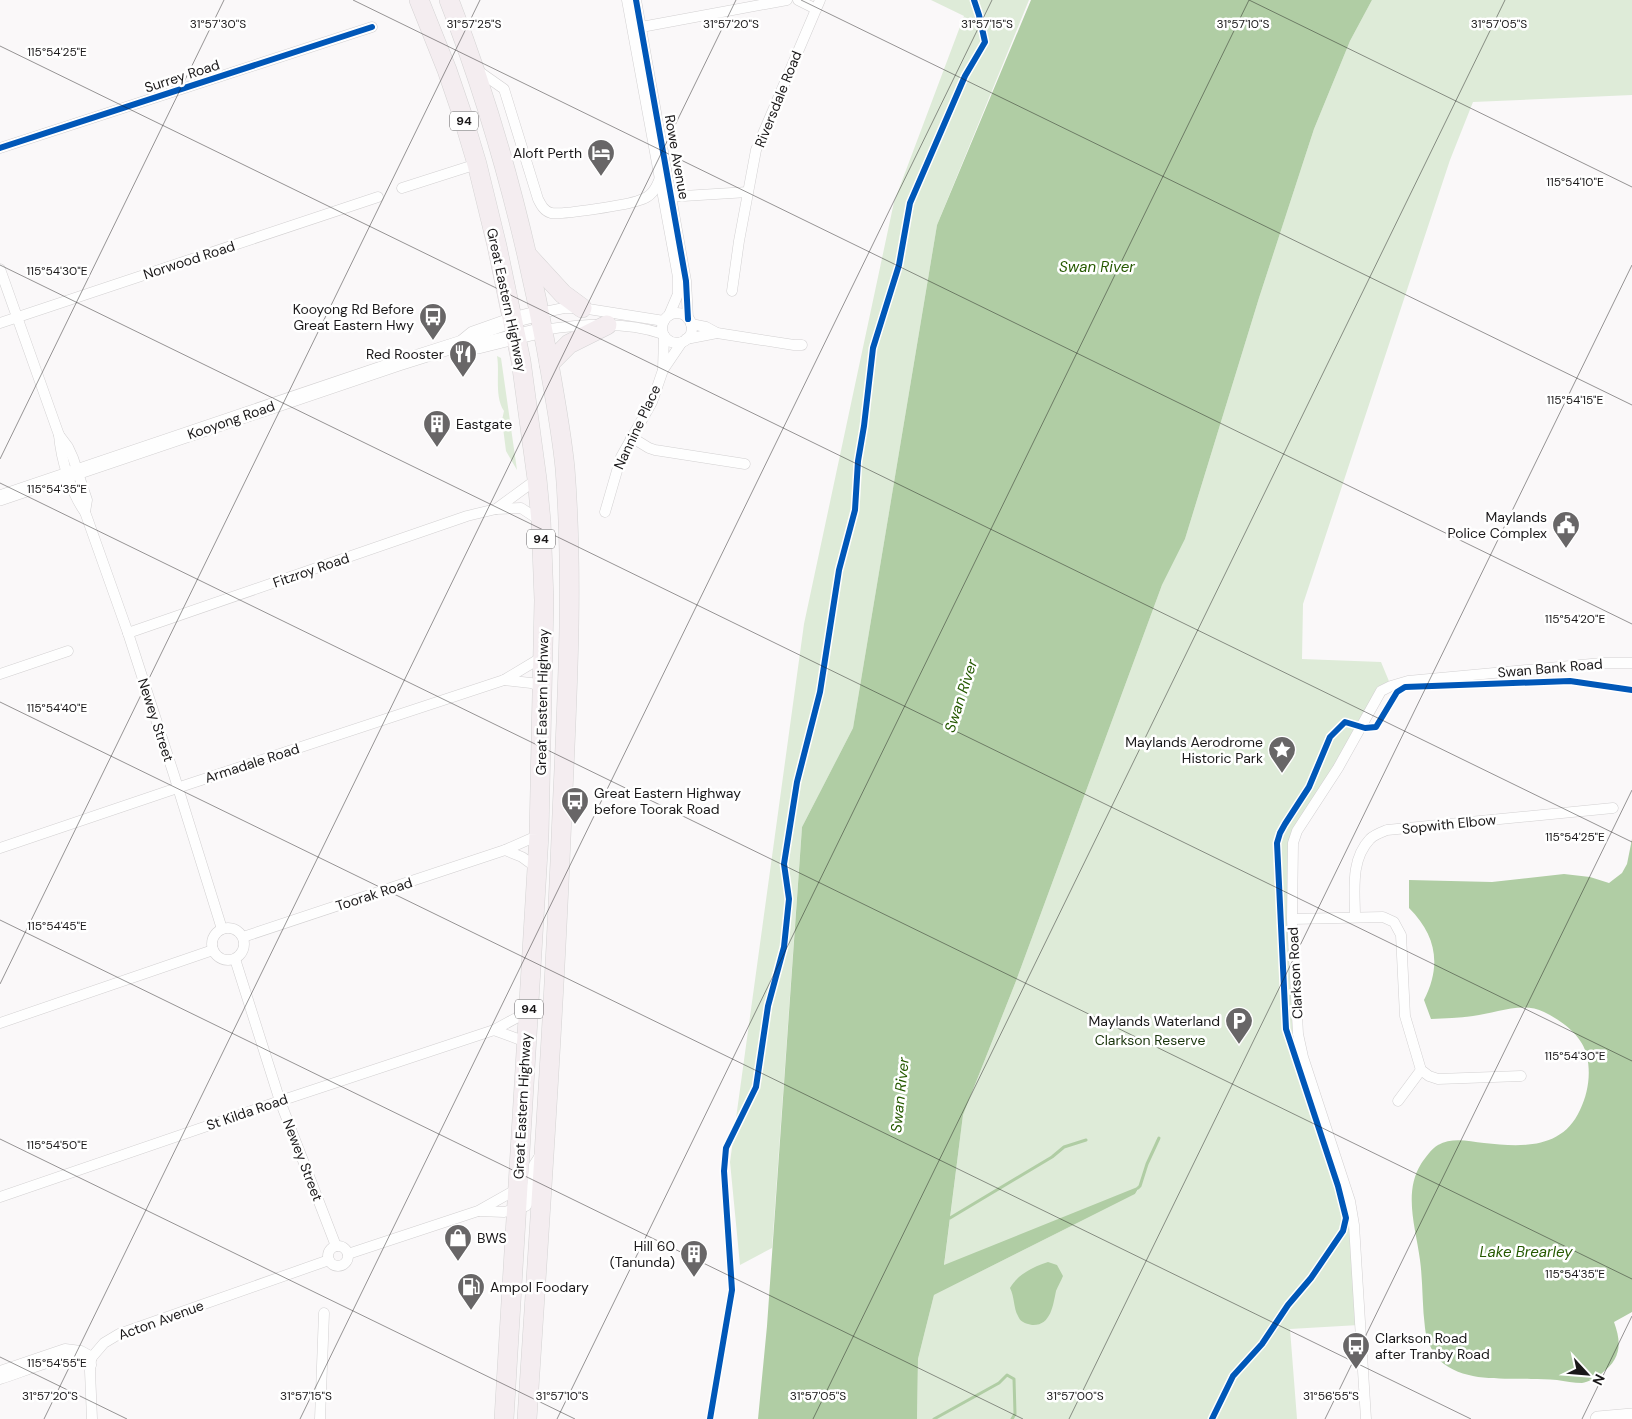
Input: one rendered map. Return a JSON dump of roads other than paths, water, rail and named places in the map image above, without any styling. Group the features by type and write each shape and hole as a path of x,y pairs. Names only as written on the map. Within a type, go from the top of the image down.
{"highway":[{"name":"Great Eastern Highway","path":"419,0 447,70 477,164 515,328 537,479 540,521 544,600 544,656 539,834 504,1419"},
{"name":"Great Eastern Highway","path":"449,0 474,67 508,175 542,321 565,466 569,566 560,893 527,1419"},
{"path":"528,256 563,294 582,308"},
{"path":"549,364 569,344 607,325"}],"street":[{"name":"Rowe Avenue","path":"627,0 637,28 667,197 678,277 678,294 667,318"},
{"name":"Rowe Avenue","path":"636,0 637,28 660,178 667,197 686,281 690,321"},
{"path":"637,28 788,0"},
{"path":"798,0 818,4"},
{"name":"Riversdale Road","path":"732,291 756,150 818,4"},
{"name":"Surrey Road","path":"0,148 372,27"},
{"path":"474,67 504,89 538,199 544,209 551,213 569,213 640,200 652,194 660,178"},
{"path":"402,188 477,164"},
{"path":"667,197 748,192"},
{"name":"Norwood Road","path":"0,323 378,197"},
{"name":"Newey Street","path":"0,268 59,435 60,451 73,473 79,503 86,512 128,634 222,929"},
{"path":"542,321 564,308 582,308 667,318 680,314 690,321 717,333 802,345"},
{"path":"664,335 662,328 667,318"},
{"path":"542,321 567,326 607,325 655,332 664,335 672,342 717,333"},
{"name":"Kooyong Road","path":"0,498 390,366 462,343 478,346 515,328 542,321"},
{"path":"684,341 691,332 690,321"},
{"name":"Nannine Place","path":"663,370 664,335"},
{"name":"Nannine Place","path":"605,512 618,464 631,437 652,402 663,370 684,341"},
{"path":"631,437 655,450 745,464"},
{"name":"Fitzroy Road","path":"496,509 537,479"},
{"name":"Fitzroy Road","path":"128,634 467,516 496,509 521,508 540,521"},
{"path":"0,674 68,651"},
{"name":"Armadale Road","path":"0,848 178,787 504,680 544,656"},
{"name":"Swan Bank Road","path":"1408,681 1602,663 1632,663"},
{"name":"Armadale Road","path":"504,680 531,683 543,687"},
{"name":"Clarkson Road","path":"1366,1419 1354,1225 1350,1201 1303,1057 1298,1034 1292,919 1293,843 1297,831 1338,768 1381,691 1408,681"},
{"name":"Sopwith Elbow","path":"1356,918 1355,876 1358,857 1371,838 1387,830 1613,808"},
{"name":"Toorak Road","path":"243,937 505,850 539,834"},
{"path":"505,850 522,857 537,868"},
{"path":"1292,919 1383,917 1394,922 1401,935 1405,1016 1421,1070 1429,1076 1438,1079 1521,1076"},
{"path":"222,929 237,930 243,937 242,952 235,959 228,960 219,957 213,950 212,944 215,935 222,929"},
{"path":"0,1023 213,950"},
{"name":"Newey Street","path":"235,959 280,1101 336,1246"},
{"name":"St Kilda Road","path":"0,1197 494,1030 529,1010"},
{"path":"494,1030 526,1042"},
{"path":"1398,1101 1421,1070"},
{"path":"478,1210 504,1212 526,1206 531,1196 534,1165 544,1150"},
{"path":"348,1254 478,1210 518,1188"},
{"path":"336,1246 344,1248 348,1254 348,1260 343,1265 332,1264 329,1260 329,1251 336,1246"},
{"name":"Acton Avenue","path":"91,1361 104,1343 118,1334 329,1260"},
{"path":"320,1419 324,1313"},
{"path":"0,1371 65,1349 81,1351 91,1361 92,1419"},
{"path":"0,1379 68,1358 91,1361"},
{"path":"1598,1419 1632,1416"}],"water":[{"name":"Swan River","path":"1031,0 1372,0 1350,41 1314,129 1259,298 1185,539 1162,585 1016,981 963,1115 944,1265 1140,1186 1135,1194 934,1295 918,1359 917,1419 758,1419 767,1326 802,827 853,728 937,225"},
{"name":"Lake Brearley","path":"1632,839 1632,1312 1614,1322 1619,1344 1613,1363 1587,1382 1579,1383 1547,1379 1497,1379 1464,1374 1440,1361 1431,1348 1426,1333 1421,1268 1412,1211 1413,1187 1416,1175 1429,1153 1436,1146 1449,1141 1460,1140 1525,1145 1539,1143 1562,1133 1572,1123 1583,1104 1587,1090 1589,1070 1587,1056 1576,1035 1558,1020 1536,1009 1518,1008 1473,1016 1431,1019 1424,1000 1433,975 1433,951 1425,929 1409,908 1409,880 1492,882 1564,874 1590,877 1609,883 1622,873 1627,864"},
{"path":"1048,1262 1057,1265 1063,1276 1056,1291 1050,1314 1043,1322 1038,1324 1032,1325 1023,1322 1017,1314 1010,1288 1026,1272"}],"waterway":[{"path":"1138,1188 1159,1138"},
{"path":"950,1218 1052,1157 1064,1147 1086,1140"},
{"path":"934,1419 999,1383 1007,1375 1014,1379 1015,1414 1012,1419"}],"place":[{"name":"Aloft Perth","path":"601,177"},
{"name":"Kooyong Rd Before Great Eastern Hwy","path":"433,341"},
{"name":"Red Rooster","path":"463,378"},
{"name":"Eastgate","path":"437,448"},
{"name":"Maylands Police Complex","path":"1566,549"},
{"name":"Maylands Aerodrome Historic Park","path":"1282,774"},
{"name":"Great Eastern Highway before Toorak Road","path":"575,825"},
{"name":"Maylands Waterland","path":"1239,1045"},
{"name":"BWS","path":"458,1262"},
{"name":"Hill 60 (Tanunda)","path":"694,1278"},
{"name":"Ampol Foodary","path":"471,1311"},
{"name":"Clarkson Road after Tranby Road","path":"1356,1370"}],"park label":[{"name":"Clarkson Reserve","path":"1150,1040"}]}
